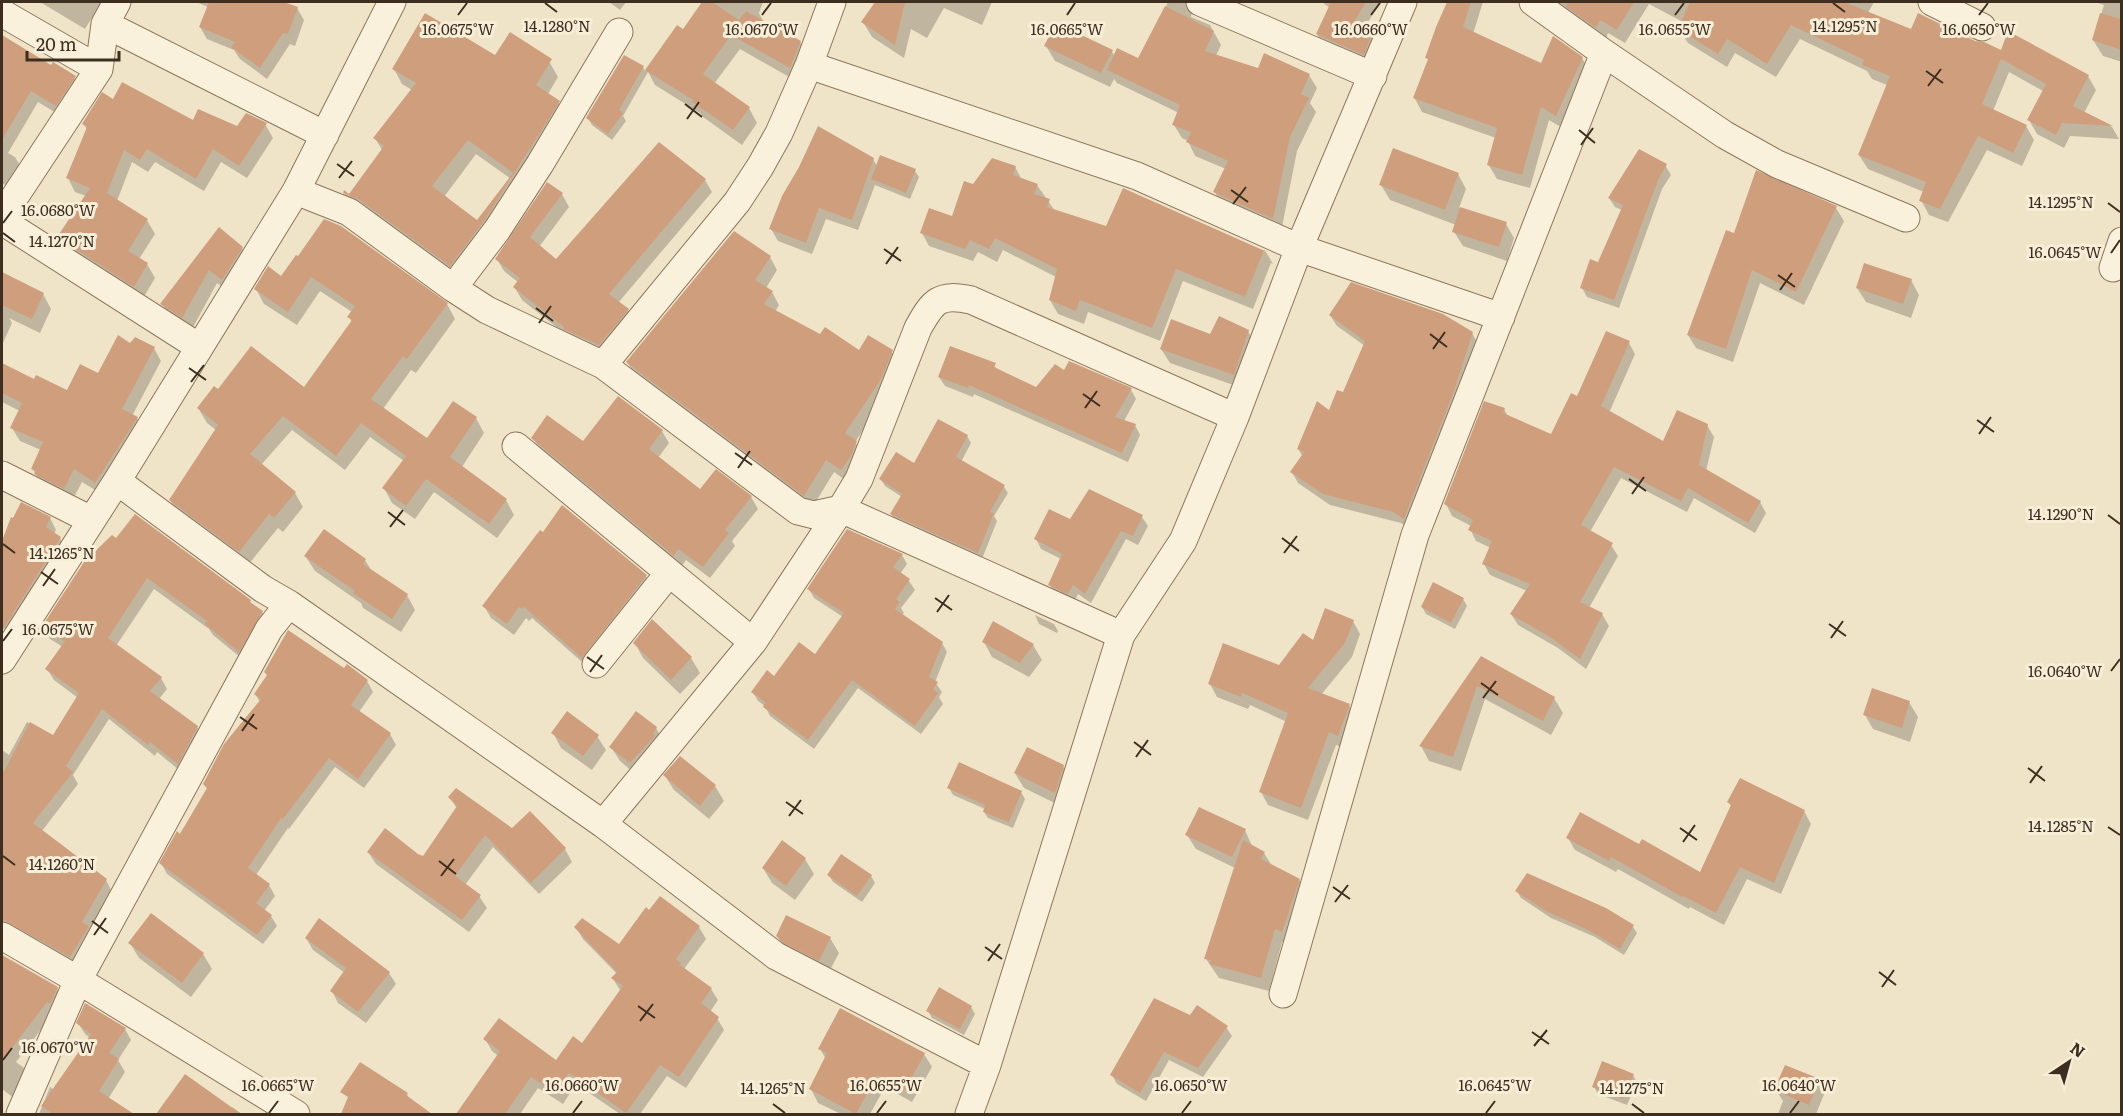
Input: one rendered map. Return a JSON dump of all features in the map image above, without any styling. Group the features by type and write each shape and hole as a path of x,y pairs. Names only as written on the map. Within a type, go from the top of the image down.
{"street":[{"path":"2,660 117,481 296,191 392,2"},
{"path":"603,365 737,202 760,167 779,133 809,65 832,2"},
{"path":"1200,2 1373,76"},
{"path":"969,1114 987,1065 1121,635 1183,542 1235,417 1299,248 1404,2"},
{"path":"1533,2 1604,53 1750,150 1777,164 1906,218"},
{"path":"1932,2 1982,27"},
{"path":"2,13 99,69"},
{"path":"2,216 99,69 111,13 325,135"},
{"path":"453,288 496,230 540,164 619,32"},
{"path":"1283,994 1416,535 1604,53"},
{"path":"809,65 1137,176 1299,248 1501,317"},
{"path":"296,191 349,212 487,310 603,365 798,512 814,515 841,509 1121,635"},
{"path":"2,221 199,347"},
{"path":"2113,268 2121,241"},
{"path":"603,824 753,642 841,509 859,478 918,328 928,311 939,300 953,296 971,300 1235,417"},
{"path":"516,446 753,642"},
{"path":"2,475 91,520"},
{"path":"117,481 263,589 289,604 603,824 776,956 987,1065"},
{"path":"596,664 669,573"},
{"path":"20,1114 78,980 269,629 289,604"},
{"path":"2,936 296,1114"}],"building":[{"path":"209,2 284,2 298,7 288,34 283,33 260,68 231,47 235,42 199,27"},
{"path":"702,2 712,2 739,20 746,11 801,41 790,68 731,35 703,74 750,107 733,130 692,102 693,100 645,70 677,25 683,29"},
{"path":"875,2 905,2 895,45 861,22"},
{"path":"1331,2 1366,2 1354,22 1373,31 1364,55 1316,34"},
{"path":"1447,2 1471,2 1463,27 1541,63 1553,36 1583,57 1556,116 1541,107 1522,175 1487,165 1497,128 1413,98 1428,59 1425,58"},
{"path":"1567,2 1634,2 1617,30 1600,20 1596,28 1566,7"},
{"path":"1690,2 1844,2 1911,29 1918,13 1975,41 1984,42 2001,50 2008,31 2089,75 2073,106 2113,126 2062,123 2056,135 2027,120 2046,84 2001,59 1982,104 2027,125 2013,153 1978,136 1940,209 1919,201 1926,182 1858,155 1890,76 1862,65 1864,60 1791,25 1767,64 1727,39 1718,54 1678,29"},
{"path":"1165,6 1214,31 1205,51 1258,68 1264,53 1310,74 1301,94 1309,98 1290,137 1273,219 1213,192 1228,161 1186,142 1191,132 1172,125 1180,105 1107,70 1117,48 1138,58"},
{"path":"425,13 495,55 510,32 552,59 536,85 560,101 484,221 450,266 358,199 343,193 344,190 349,194 384,146 373,138 416,83 392,69","holes":["468,140 513,173 477,220 432,186"]},
{"path":"2100,13 2121,19 2121,50 2092,40"},
{"path":"1056,23 1113,50 1101,73 1044,46"},
{"path":"2,35 51,65 53,62 76,76 56,106 31,91 2,140"},
{"path":"624,55 644,66 619,110 623,113 608,134 586,118"},
{"path":"122,82 193,120 198,109 237,126 246,113 267,123 239,166 213,149 196,179 147,149 140,160 124,150 107,193 148,219 128,251 148,263 134,287 57,237 90,188 66,178 87,127 82,124 102,92 113,99"},
{"path":"818,126 874,158 852,220 819,208 806,243 769,229 782,196 799,167"},
{"path":"659,142 706,179 609,294 629,309 599,345 563,329 564,327 513,287 520,278 495,259 547,182 563,193 530,237 556,259"},
{"path":"1393,148 1459,173 1445,210 1379,185"},
{"path":"1639,149 1667,164 1658,180 1614,300 1580,288 1590,259 1598,262 1623,205 1608,198"},
{"path":"880,155 916,169 906,193 871,179"},
{"path":"992,158 1016,166 1013,175 1038,184 1034,194 1050,199 1047,207 1106,226 1123,188 1264,251 1245,297 1176,269 1152,328 1080,300 1076,311 1049,300 1057,269 995,238 989,249 970,240 965,249 920,233 929,208 952,216 964,181 973,184"},
{"path":"1756,170 1837,206 1796,292 1752,270 1726,349 1687,335 1726,230 1734,233"},
{"path":"1460,207 1507,222 1499,247 1452,232"},
{"path":"324,219 341,226 448,303 407,359 403,356 371,399 427,438 453,401 477,417 450,457 507,499 489,524 426,479 406,506 382,488 406,456 361,423 336,456 283,416 250,454 296,492 274,518 269,514 239,552 169,500 218,425 197,408 214,386 218,389 251,346 304,387 352,320 347,317 355,306 311,277 288,312 254,289 268,266 281,276"},
{"path":"219,227 243,247 222,280 209,270 182,318 160,304"},
{"path":"734,231 771,256 755,280 773,291 764,304 820,334 825,327 859,350 868,335 893,350 880,381 845,433 857,441 851,456 841,470 826,460 804,496 626,362"},
{"path":"1864,263 1912,279 1903,304 1856,288"},
{"path":"2,272 44,293 32,319 2,305"},
{"path":"1351,282 1443,314 1473,332 1454,391 1404,519 1393,512 1323,494 1290,472 1304,452 1297,449 1317,401 1329,410 1337,390 1343,392 1365,341 1329,315"},
{"path":"1219,316 1249,330 1234,375 1160,349 1171,319 1210,334"},
{"path":"1606,331 1630,341 1601,406 1663,441 1677,410 1708,424 1699,465 1761,501 1748,523 1688,488 1681,501 1614,467 1581,525 1613,543 1580,602 1603,613 1580,659 1550,637 1510,614 1530,584 1482,564 1492,541 1468,530 1473,520 1444,504 1484,401 1505,408 1503,413 1551,434 1571,393 1577,396"},
{"path":"118,335 130,343 135,337 155,347 122,409 138,417 95,483 74,469 64,489 34,474 36,471 31,469 43,442 10,428 22,403 2,393 2,363 34,379 36,375 67,390 80,364 98,373"},
{"path":"950,346 996,363 994,367 1036,387 1055,364 1064,370 1069,361 1132,388 1115,417 1136,424 1122,453 969,385 968,388 938,377"},
{"path":"618,396 663,430 649,449 700,489 716,469 752,496 725,530 729,533 703,567 678,549 674,556 531,438 547,415 583,441"},
{"path":"938,419 968,435 956,457 1005,485 990,512 994,513 978,553 890,514 902,494 879,479 896,452 914,463"},
{"path":"1089,489 1143,515 1133,536 1121,531 1085,594 1073,585 1068,594 1048,585 1062,554 1034,539 1049,509 1070,519"},
{"path":"21,502 51,517 46,527 61,537 2,631 2,541 11,517 13,518"},
{"path":"562,505 647,575 582,658 524,607 522,609 519,607 507,624 482,606 540,530 543,532"},
{"path":"135,514 263,611 239,652 205,624 207,621 147,578 108,638 162,677 150,691 198,726 178,764 150,742 148,745 102,709 66,766 73,772 33,823 107,879 82,922 89,926 70,957 2,919 2,775 30,722 53,735 79,693 45,669 65,641 41,628 84,562 112,535 116,538"},
{"path":"324,529 366,559 363,564 408,594 392,619 304,556"},
{"path":"847,529 903,554 893,567 910,579 896,599 900,602 895,609 943,642 929,677 938,682 933,689 938,693 915,726 852,680 808,740 763,707 765,702 751,692 767,670 774,676 799,642 815,654 844,613 807,589"},
{"path":"1433,582 1464,598 1451,623 1421,607"},
{"path":"1325,608 1354,620 1345,643 1308,688 1350,704 1338,736 1329,732 1301,808 1259,792 1288,713 1242,693 1241,697 1208,684 1223,643 1279,665 1303,633 1313,640"},
{"path":"652,619 692,657 671,680 633,643"},
{"path":"993,621 1034,644 1020,663 982,642"},
{"path":"288,630 344,668 347,664 368,680 351,705 391,733 358,779 329,758 283,819 281,818 248,868 270,884 256,903 272,915 257,935 159,863 177,831 180,834 207,788 203,784 224,744 261,699 254,694 267,675 264,672"},
{"path":"1481,656 1555,697 1543,721 1477,686 1453,757 1419,746"},
{"path":"1872,688 1910,701 1902,728 1863,715"},
{"path":"567,711 599,735 583,756 551,733"},
{"path":"636,711 657,727 653,734 655,736 630,763 609,747"},
{"path":"1027,747 1064,765 1055,793 1014,773"},
{"path":"680,756 716,785 700,806 663,775"},
{"path":"959,762 1022,791 1009,822 983,812 985,805 947,788"},
{"path":"1740,778 1805,810 1774,883 1740,867 1716,913 1682,897 1611,857 1609,861 1566,838 1580,812 1639,844 1642,839 1700,872 1731,805 1727,802"},
{"path":"456,788 512,828 530,811 566,848 531,883 485,835 455,876 481,895 462,920 367,852 385,828 423,856 457,806 448,797"},
{"path":"1199,807 1246,829 1232,857 1185,835"},
{"path":"782,840 806,858 786,886 762,868"},
{"path":"1243,840 1265,852 1261,859 1300,879 1282,932 1275,929 1261,978 1209,964 1211,960 1204,959"},
{"path":"841,854 872,875 857,896 827,875"},
{"path":"1527,873 1606,908 1634,925 1620,949 1590,931 1546,911 1515,891"},
{"path":"660,896 700,926 676,959 681,963 680,965 712,988 701,1003 719,1017 679,1077 660,1065 626,1113 569,1073 556,1093 531,1077 505,1114 456,1114 500,1051 483,1039 499,1018 556,1060 573,1036 582,1043 623,986 611,978 617,972 574,927 582,918 619,944 646,907 649,910"},
{"path":"151,913 204,953 182,983 128,943"},
{"path":"786,915 831,937 819,961 784,943 776,936"},
{"path":"319,918 390,972 358,1012 330,991 346,968 305,938"},
{"path":"2,955 58,987 50,1004 47,1002 2,1061"},
{"path":"939,987 972,1006 960,1029 926,1011"},
{"path":"1154,998 1190,1015 1197,1005 1228,1026 1198,1068 1164,1052 1140,1093 1110,1075"},
{"path":"85,1003 126,1028 109,1053 119,1059 99,1091 134,1114 53,1114 41,1106 91,1034 76,1023"},
{"path":"840,1008 925,1053 905,1090 877,1075 856,1114 809,1089 827,1053 818,1049"},
{"path":"1602,1061 1634,1074 1623,1099 1592,1087"},
{"path":"360,1062 408,1093 406,1095 432,1114 341,1114 348,1097 340,1092"},
{"path":"1785,1065 1820,1079 1809,1105 1774,1090"},
{"path":"185,1074 241,1114 156,1114"}]}
